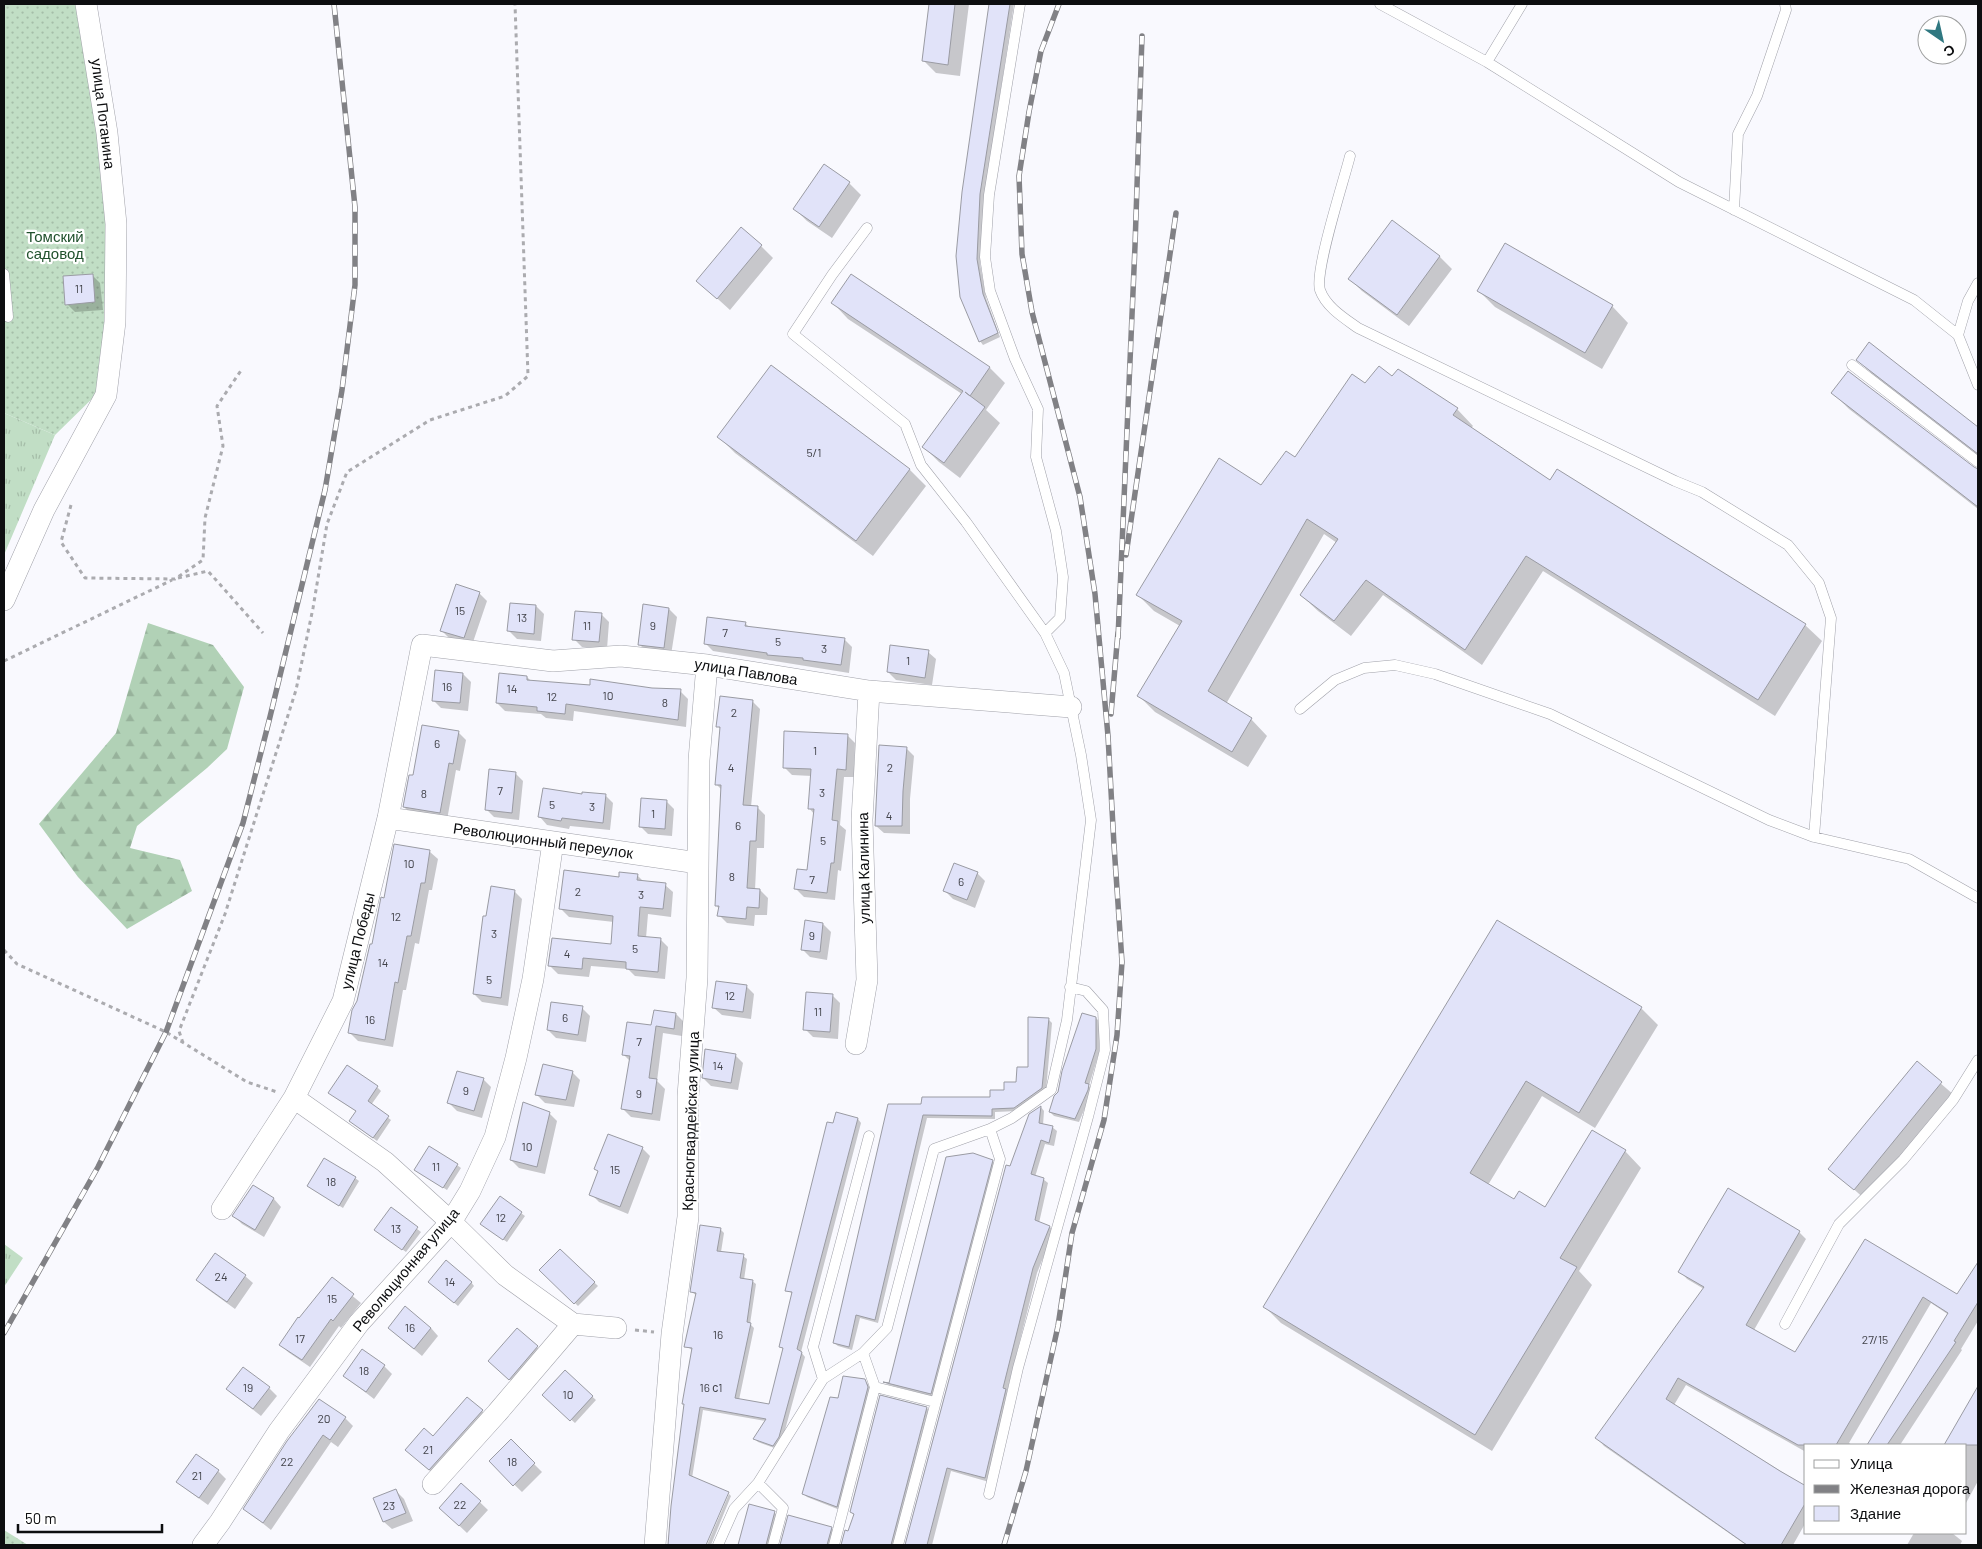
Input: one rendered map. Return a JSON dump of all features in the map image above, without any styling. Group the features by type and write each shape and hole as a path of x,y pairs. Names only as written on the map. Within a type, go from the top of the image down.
{"street":[{"name":"улица Потанина","path":"4,600 44,510 106,395 115,322 116,224 107,133 86,4"},
{"name":"улица Павлова","path":"422,645 553,662 621,656 707,665 869,690 1071,707"},
{"name":"улица Победы","path":"222,1209 294,1098 344,1001 388,818 422,645"},
{"name":"Красногвардейская улица","path":"655,1545 672,1334 688,1218 688,1096 697,978 699,760 707,665"},
{"name":"улица Калинина","path":"856,1044 867,980 862,820 869,690"},
{"name":"Революционный переулок","path":"388,818 698,863"},
{"name":"Революционная улица","path":"203,1545 279,1431 359,1324 451,1222 470,1191 495,1137 516,1058 533,979 553,842"},
{"path":"294,1098 384,1162 451,1222 505,1275 573,1324 616,1328"},
{"path":"433,1484 497,1414 573,1324"}],"lane":[{"path":"1020,4 989,195 985,257 990,291 1015,359 1038,409 1036,457 1056,531 1063,577 1060,618 1045,633"},
{"path":"1380,4 1487,62 1679,182 1914,300 1958,335 1978,384"},
{"path":"1487,62 1522,4"},
{"path":"1734,210 1738,134 1757,96 1786,10 1785,4"},
{"path":"1350,156 1321,261 1320,290 1332,308 1358,328 1675,481 1702,492 1788,545 1819,582 1831,618 1814,837"},
{"path":"718,1545 734,1509 758,1483 824,1379 864,1353 887,1328 934,1149 990,1129 1012,1118 1051,1090 1067,1020 1091,820 1064,673 1045,633 966,522 921,465 906,424 793,334 832,275 867,228"},
{"path":"4,274 8,317"},
{"path":"1958,335 1968,301 1978,283"},
{"path":"1852,365 1978,462"},
{"path":"1300,709 1335,680 1364,668 1395,665 1435,674 1550,714 1718,797 1769,820 1814,837 1909,859 1978,898"},
{"path":"989,1494 1018,1368 1105,1050 1103,1010 1086,991 1070,987"},
{"path":"1784,1324 1839,1224 1904,1160 1953,1100 1978,1060"},
{"path":"898,1545 1000,1159 990,1129"},
{"path":"824,1379 813,1347 869,1136"},
{"path":"834,1545 876,1387 864,1353"},
{"path":"876,1387 935,1402"},
{"path":"758,1483 783,1508 773,1545"}],"path":[{"path":"183,1043 179,1031 225,914 296,690 313,608 327,524 347,472 430,420 505,396 528,376 515,4"},
{"path":"4,661 175,579 204,560 205,518 223,446 217,406 242,369"},
{"path":"72,504 61,542 86,578 175,579 208,571 264,633"},
{"path":"4,950 17,964 166,1032 247,1082 294,1098"},
{"path":"616,1328 672,1334"}],"green space":[{"name":"Томский садовод","path":"4,4 78,4 97,130 108,249 108,322 99,392 55,435 4,413"},
{"path":"4,413 55,435 4,555"},
{"path":"148,623 213,645 244,687 227,749 137,826 130,848 180,860 192,891 127,929 78,877 39,824 116,733"},
{"path":"4,1244 23,1258 4,1287"},
{"path":"4,1530 28,1545 4,1545"}],"building":[{"path":"929,4 955,4 948,65 922,61"},
{"path":"989,4 1010,4 980,194 977,259 983,294 998,333 979,342 960,297 956,256 962,192"},
{"path":"824,164 850,182 819,227 793,209"},
{"path":"1392,220 1440,256 1397,315 1348,279"},
{"path":"741,227 762,245 717,299 696,281"},
{"path":"1505,243 1613,305 1585,353 1477,291"},
{"path":"93,274 95,302 65,305 63,276"},
{"path":"851,274 990,367 970,396 985,407 944,463 922,447 963,391 831,303"},
{"path":"1869,342 1978,427 1978,454 1856,360"},
{"path":"771,365 910,469 856,541 717,437"},
{"path":"1379,366 1392,376 1398,369 1458,408 1453,415 1550,480 1557,469 1806,624 1758,700 1526,556 1465,650 1366,580 1334,621 1300,595 1338,539 1307,519 1208,691 1252,718 1232,752 1137,696 1182,621 1136,595 1219,458 1261,485 1286,451 1295,457 1352,374 1365,383"},
{"path":"1848,371 1978,469 1978,507 1831,393"},
{"path":"456,584 480,592 464,638 440,631"},
{"path":"510,603 536,605 534,634 507,631"},
{"path":"643,604 669,608 664,648 638,645"},
{"path":"575,611 602,613 599,642 572,640"},
{"path":"707,617 746,622 745,626 845,638 841,665 704,644"},
{"path":"890,645 929,650 925,678 887,672"},
{"path":"435,670 463,673 460,703 432,701"},
{"path":"499,673 527,676 527,680 590,685 590,679 652,688 681,689 678,720 566,704 565,714 537,711 537,707 496,703"},
{"path":"720,696 753,700 743,805 758,806 756,841 750,841 747,888 760,889 759,908 747,907 746,919 717,916 719,906 715,906 721,785 715,785 720,727 716,727"},
{"path":"422,725 459,731 453,764 449,763 440,813 403,807 409,775 413,775"},
{"path":"784,731 848,734 846,770 837,769 832,820 838,821 834,863 831,863 827,893 794,889 797,869 807,870 814,809 808,809 811,769 783,768"},
{"path":"879,745 907,747 902,826 875,826"},
{"path":"489,769 516,772 512,813 485,810"},
{"path":"543,788 582,794 582,792 606,794 603,823 562,818 561,821 538,817"},
{"path":"641,798 667,800 665,829 639,827"},
{"path":"394,844 430,850 425,883 421,883 411,936 407,936 398,983 395,982 385,1040 348,1033 352,1010 357,1001 370,944 372,944 381,897 384,898"},
{"path":"954,863 978,872 967,900 943,891"},
{"path":"564,870 619,877 619,872 638,874 637,880 666,883 663,909 640,907 638,936 661,938 658,972 626,969 626,962 583,958 582,969 548,966 552,938 611,944 613,916 559,909"},
{"path":"491,886 515,890 501,998 473,994 483,916 486,916"},
{"path":"805,920 823,923 820,952 801,950"},
{"path":"1497,920 1642,1007 1579,1113 1526,1081 1470,1173 1514,1199 1519,1191 1545,1207 1592,1130 1626,1150 1560,1258 1577,1267 1475,1435 1263,1307"},
{"path":"716,981 747,985 743,1012 712,1008"},
{"path":"806,992 833,994 830,1032 803,1030"},
{"path":"551,1002 583,1006 578,1035 547,1030"},
{"path":"654,1010 676,1013 674,1029 656,1026 649,1078 657,1079 652,1114 621,1109 630,1056 622,1055 627,1022 651,1025"},
{"path":"1082,1013 1096,1017 1096,1049 1085,1083 1089,1084 1088,1090 1075,1119 1049,1112 1054,1096 1058,1092 1062,1071"},
{"path":"1028,1017 1049,1018 1042,1088 1014,1108 992,1109 992,1116 923,1115 875,1320 856,1315 849,1347 833,1343 888,1104 921,1104 922,1097 990,1097 990,1090 1004,1090 1004,1082 1016,1082 1017,1067 1028,1067"},
{"path":"705,1049 736,1054 731,1083 702,1078"},
{"path":"1917,1061 1942,1082 1854,1190 1828,1169"},
{"path":"543,1064 573,1071 566,1100 535,1095"},
{"path":"347,1065 378,1086 368,1101 389,1116 373,1138 349,1121 356,1111 328,1093"},
{"path":"457,1071 484,1078 474,1111 447,1103"},
{"path":"523,1102 550,1112 537,1167 510,1160"},
{"path":"1041,1106 1039,1123 1053,1126 1049,1143 1041,1140 1031,1174 1044,1178 1035,1220 1050,1226 1033,1268 1003,1388 1006,1389 985,1478 947,1468 927,1545 905,1545 1006,1165 1010,1166 1029,1114"},
{"path":"836,1112 858,1118 797,1349 802,1352 779,1437 773,1446 753,1439 766,1419 700,1407 689,1475 729,1492 706,1545 668,1545 684,1404 682,1404 692,1348 684,1347 696,1293 690,1292 700,1225 721,1228 717,1251 744,1254 740,1278 753,1280 747,1322 751,1323 735,1398 769,1404 783,1348 779,1347 792,1292 785,1291 827,1122 833,1123"},
{"path":"608,1134 643,1147 620,1207 589,1195 598,1171 594,1169"},
{"path":"429,1146 458,1164 443,1188 414,1170"},
{"path":"973,1153 993,1160 931,1394 883,1382 889,1383 946,1157"},
{"path":"324,1158 356,1177 339,1206 307,1186"},
{"path":"253,1185 274,1198 255,1230 232,1216"},
{"path":"1728,1188 1800,1231 1746,1325 1795,1352 1865,1239 1957,1294 1978,1262 1978,1302 1954,1341 1956,1342 1888,1444 1868,1444 1948,1313 1923,1297 1837,1444 1798,1445 1678,1378 1666,1399 1804,1485 1804,1505 1781,1545 1747,1545 1595,1438 1704,1287 1678,1272"},
{"path":"500,1196 522,1212 503,1240 480,1224"},
{"path":"391,1207 418,1227 402,1250 374,1230"},
{"path":"560,1249 595,1282 574,1304 539,1270"},
{"path":"215,1253 246,1275 227,1302 196,1280"},
{"path":"446,1260 472,1282 454,1303 428,1282"},
{"path":"332,1277 354,1294 333,1321 331,1319 302,1360 279,1345 298,1317"},
{"path":"405,1306 431,1328 414,1349 388,1328"},
{"path":"517,1328 538,1346 509,1380 488,1361"},
{"path":"362,1349 385,1365 366,1392 343,1376"},
{"path":"243,1367 270,1387 253,1409 226,1389"},
{"path":"565,1370 593,1396 570,1421 542,1395"},
{"path":"843,1376 865,1379 868,1387 837,1507 802,1494 830,1397 838,1398"},
{"path":"1978,1386 1978,1445 1945,1444"},
{"path":"880,1395 927,1407 891,1545 841,1545 845,1530 848,1531 854,1514 850,1512"},
{"path":"467,1397 483,1410 429,1470 405,1450 424,1428 433,1436"},
{"path":"319,1399 346,1417 330,1440 323,1435 263,1523 243,1509 287,1441"},
{"path":"511,1439 535,1463 513,1486 489,1461"},
{"path":"196,1454 219,1470 199,1498 176,1482"},
{"path":"461,1483 481,1501 459,1526 439,1508"},
{"path":"396,1489 406,1513 383,1522 373,1498"},
{"path":"749,1504 775,1511 766,1545 738,1545"},
{"path":"788,1515 832,1527 827,1545 780,1545"}],"railway":[{"path":"4,1333 98,1167 166,1032 243,823 269,721 325,490 342,390 355,285 355,207 334,4"},
{"path":"1004,1545 1026,1471 1058,1326 1072,1233 1104,1120 1117,1035 1122,962 1108,736 1095,594 1080,497 1032,312 1022,254 1019,176 1041,51 1059,4"},
{"path":"1118,638 1142,36"},
{"path":"1126,555 1176,213"},
{"path":"1111,714 1118,632"}]}
